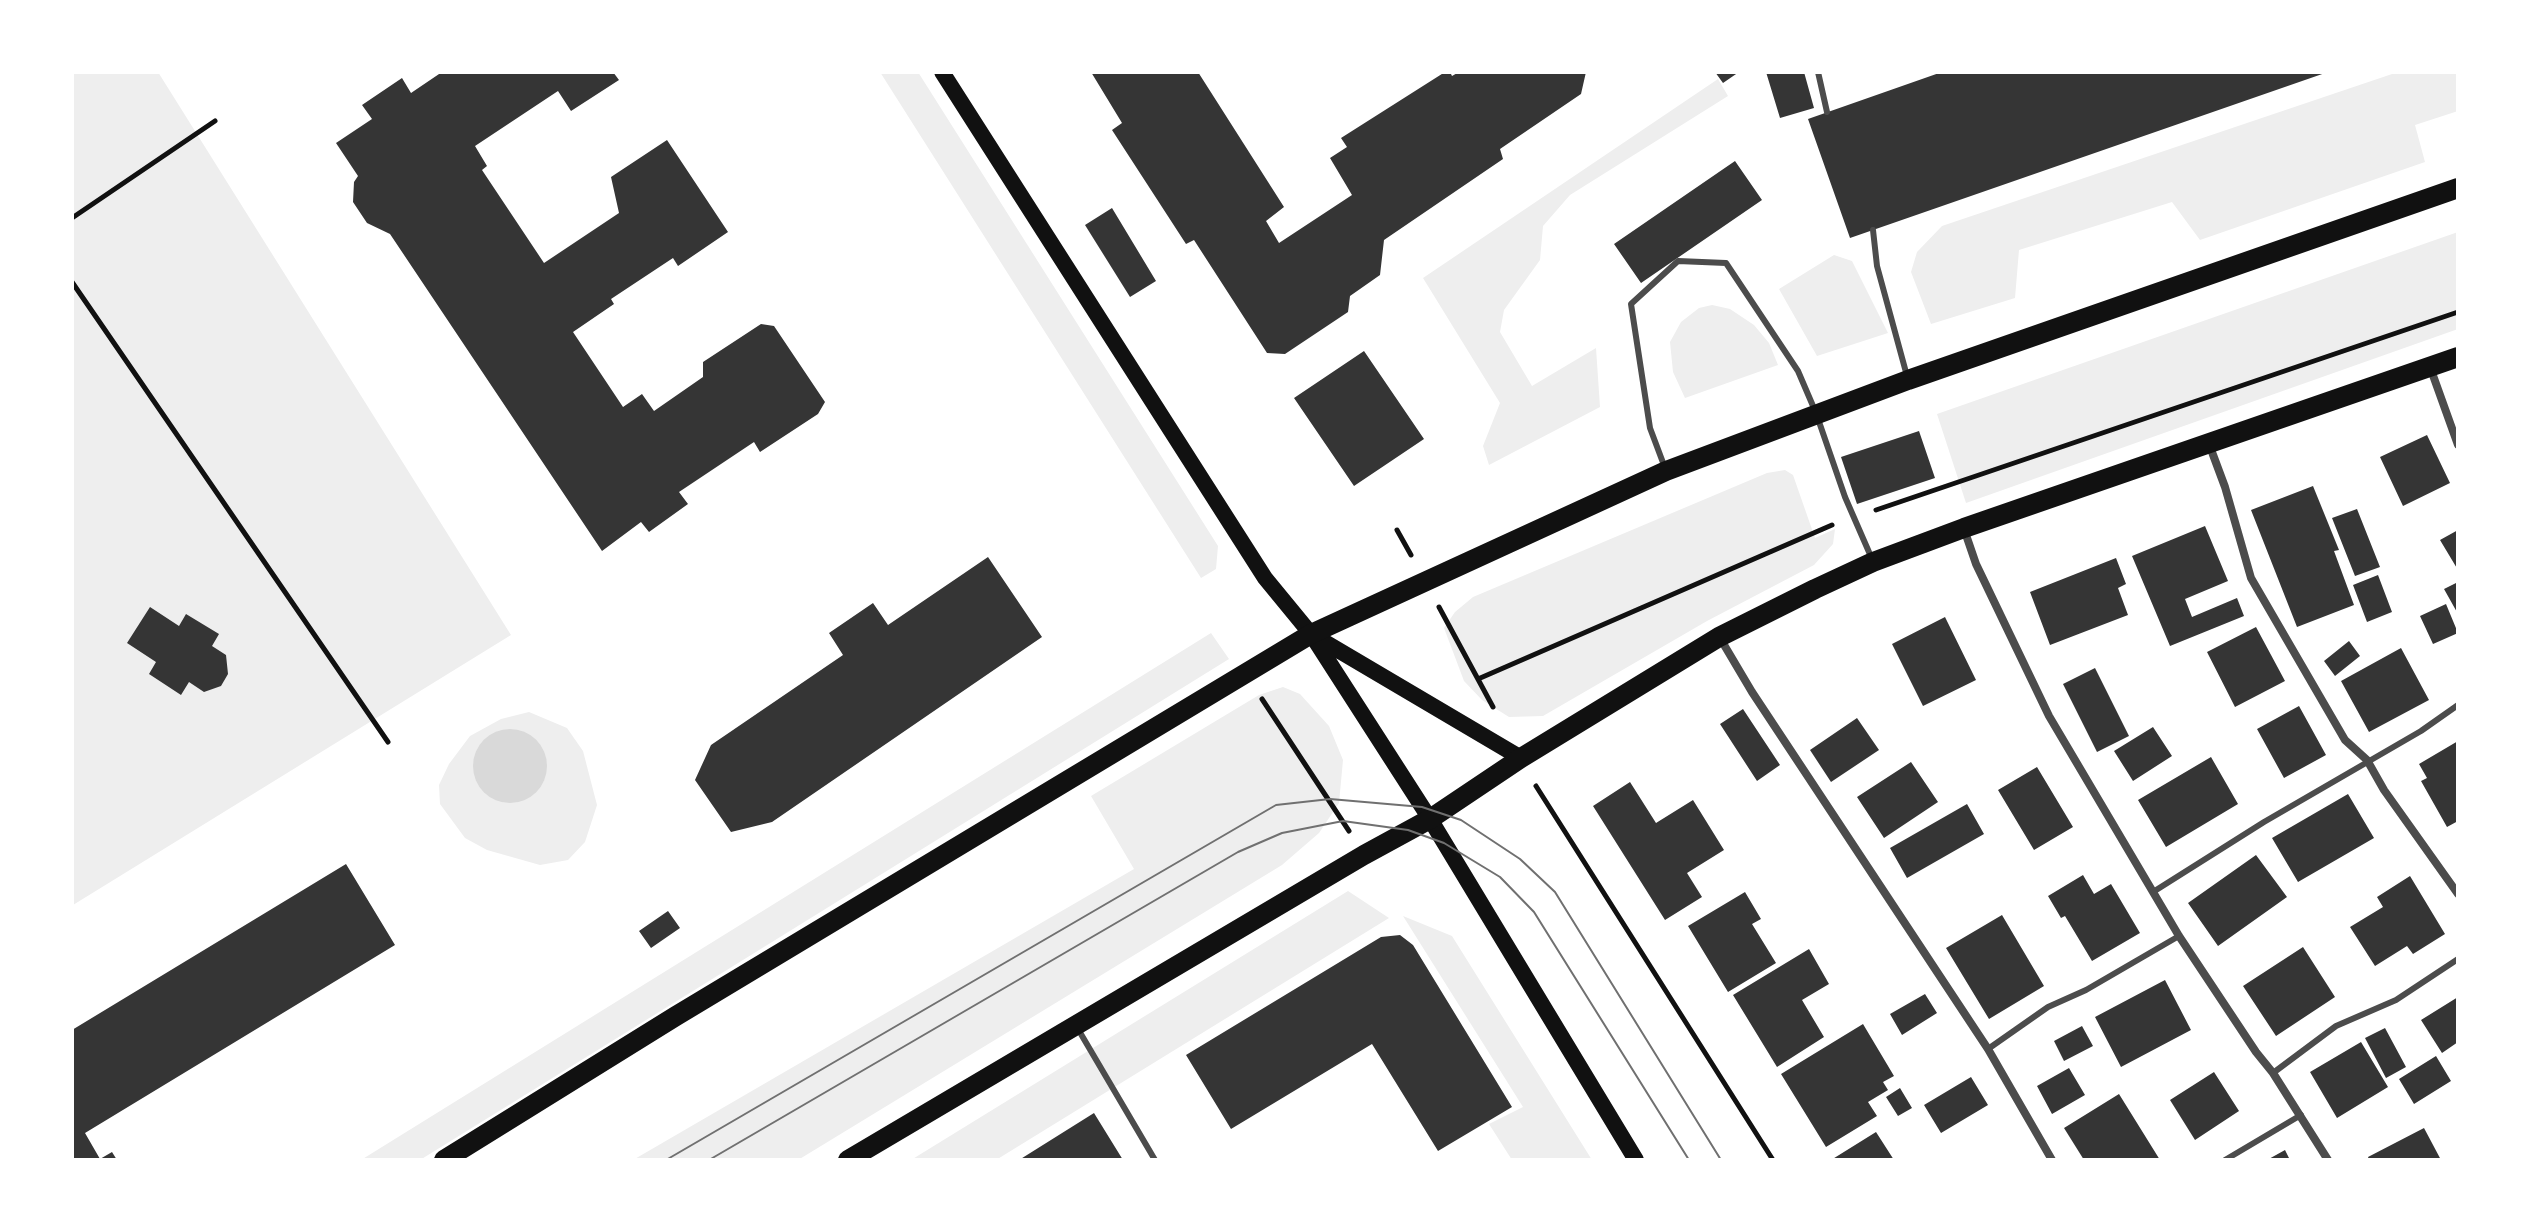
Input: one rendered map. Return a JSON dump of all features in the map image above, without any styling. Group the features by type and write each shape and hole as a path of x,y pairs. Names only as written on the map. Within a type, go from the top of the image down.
{"main road":[{"path":"942,72 1265,578 1311,634 1430,819 1636,1160"},
{"path":"444,1160 676,1016 1311,634 1666,471 1908,380 2458,188"},
{"path":"848,1160 1430,819 1521,758 1719,637 1873,562 2458,357"},
{"path":"1311,634 1521,758"}],"street":[{"path":"2430,367 2458,445"},
{"path":"2209,443 2251,578 2345,740 2367,760 2384,790 2458,894"},
{"path":"1964,528 1976,564 2049,716 2179,936 2301,1115 2328,1160"},
{"path":"1719,637 1752,692 1988,1049 2052,1160"}],"lane":[{"path":"1818,72 1827,112"},
{"path":"1873,230 1877,266 1908,380"},
{"path":"1666,471 1650,428 1631,304 1678,261 1726,263 1798,371 1873,562"},
{"path":"2153,892 2367,760 2421,731 2458,705"},
{"path":"1988,1049 2048,1007 2086,990 2179,936"},
{"path":"2273,1073 2336,1026 2396,1000 2458,959"},
{"path":"1077,1025 1155,1160"},
{"path":"2225,1160 2301,1115"}],"path":[{"path":"72,218 215,121"},
{"path":"72,282 388,742"},
{"path":"1478,679 1807,534 2458,312"},
{"path":"1397,530 1548,809 1773,1160"},
{"path":"1259,695 1364,855"}],"shaded area":[{"path":"72,72 158,72 511,635 73,905"},
{"path":"880,72 918,72 1218,546 1216,569 1201,578"},
{"path":"2398,72 2458,72 2458,111 2415,125 2425,162 2200,240 2172,202 2019,250 2015,298 1931,324 1911,272 1917,252 1942,226"},
{"path":"1718,79 1728,96 1570,195 1543,226 1540,260 1504,310 1500,332 1532,386 1596,348 1600,407 1489,465 1483,446 1500,403 1423,278"},
{"path":"2458,232 2458,329 1966,503 1937,414"},
{"path":"1834,255 1852,261 1888,333 1817,356 1779,289"},
{"path":"1712,305 1730,309 1754,325 1769,343 1778,365 1685,398 1673,372 1670,342 1681,322 1699,308"},
{"path":"1785,470 1793,475 1815,538 1835,529 1833,544 1814,565 1707,621 1543,716 1509,717 1482,700 1464,681 1444,628 1455,612 1473,597 1767,473"},
{"path":"1211,633 1229,659 420,1160 361,1160"},
{"path":"1283,687 1300,694 1329,726 1343,760 1339,803 1319,833 1282,865 798,1160 633,1160 1134,869 1091,796 1259,695"},
{"path":"529,712 567,728 583,751 597,805 585,842 568,860 540,865 487,850 465,838 440,804 439,785 449,764 470,736 501,719"},
{"path":"510,729 531,735 541,745 547,766 541,787 531,797 510,803 489,797 479,787 473,766 479,745 489,735"},
{"path":"1348,891 1389,918 996,1160 911,1160"},
{"path":"1403,916 1452,936 1592,1160 1512,1160 1489,1124 1523,1107"}],"building":[{"path":"442,72 613,72 619,80 571,111 558,91 475,146 487,166 482,170 544,263 619,213 611,177 667,140 728,232 678,266 673,258 611,299 614,304 573,332 623,407 642,394 654,411 703,377 703,362 761,324 774,326 825,402 818,414 760,452 754,442 679,492 688,504 649,532 641,522 602,551 390,234 367,223 353,202 354,182 358,176 336,143 372,119 362,105 402,78 411,93"},
{"path":"1091,72 1198,72 1284,207 1266,221 1279,243 1352,195 1330,158 1347,147 1341,138 1445,72 1450,72 1452,76 1459,72 1586,72 1581,94 1500,149 1503,159 1384,240 1380,275 1350,296 1348,312 1285,354 1267,353 1194,240 1186,244 1112,130 1122,123"},
{"path":"1715,72 1739,72 1723,83"},
{"path":"1766,72 1804,72 1814,108 1780,118"},
{"path":"1942,72 2328,72 1850,238 1808,119"},
{"path":"1735,161 1762,200 1641,283 1614,244"},
{"path":"1112,208 1156,281 1130,297 1085,225"},
{"path":"1364,351 1424,439 1354,486 1294,398"},
{"path":"1919,431 1935,478 1857,504 1841,457"},
{"path":"2427,435 2450,483 2403,506 2380,457"},
{"path":"2313,486 2339,550 2334,551 2354,605 2297,627 2251,510"},
{"path":"2357,509 2380,567 2355,576 2332,518"},
{"path":"2205,526 2228,581 2185,599 2192,617 2237,598 2244,616 2170,646 2132,556"},
{"path":"2458,530 2458,570 2440,540"},
{"path":"988,557 1042,637 772,822 731,832 695,780 711,745 843,655 829,633 873,603 888,625"},
{"path":"2116,558 2126,584 2118,588 2128,615 2050,645 2030,592"},
{"path":"2378,575 2392,612 2367,622 2353,585"},
{"path":"2458,582 2458,614 2444,589"},
{"path":"2446,604 2458,633 2433,644 2420,616"},
{"path":"150,607 179,626 186,614 219,634 212,646 226,655 228,674 221,686 204,692 189,682 181,695 149,674 156,662 127,643"},
{"path":"1945,617 1976,680 1923,706 1892,644"},
{"path":"2256,627 2285,681 2235,707 2207,652"},
{"path":"2349,641 2360,656 2335,676 2324,661"},
{"path":"2401,648 2429,700 2369,732 2341,681"},
{"path":"2095,668 2129,736 2097,752 2063,684"},
{"path":"2299,706 2326,755 2284,778 2257,729"},
{"path":"1743,709 1780,765 1757,781 1720,724"},
{"path":"1857,718 1879,750 1831,782 1810,750"},
{"path":"2153,727 2172,756 2133,781 2114,751"},
{"path":"2458,741 2458,821 2447,827 2421,781 2427,778 2419,764"},
{"path":"2211,757 2238,804 2166,847 2138,800"},
{"path":"1911,762 1938,802 1884,838 1857,797"},
{"path":"2037,767 2073,827 2034,850 1998,790"},
{"path":"1630,782 1656,823 1693,800 1724,850 1687,873 1702,897 1665,920 1593,806"},
{"path":"2348,794 2374,838 2298,882 2272,838"},
{"path":"1967,804 1984,834 1907,878 1890,848"},
{"path":"2256,855 2287,897 2218,946 2188,903"},
{"path":"346,864 395,945 85,1133 100,1159 112,1152 117,1160 72,1160 72,1030"},
{"path":"2083,875 2094,894 2111,884 2140,933 2092,961 2065,916 2061,918 2048,896"},
{"path":"2410,876 2445,934 2413,954 2407,946 2375,966 2350,927 2383,907 2377,897"},
{"path":"1745,892 1761,919 1752,924 1776,963 1728,992 1688,926"},
{"path":"668,911 680,928 651,948 639,931"},
{"path":"2002,915 2044,986 1989,1019 1946,948"},
{"path":"1400,935 1413,945 1512,1107 1438,1151 1372,1044 1231,1129 1186,1055 1381,937"},
{"path":"2303,947 2335,997 2276,1036 2243,986"},
{"path":"1809,949 1829,984 1802,1000 1824,1037 1777,1067 1733,995"},
{"path":"2165,980 2191,1030 2121,1067 2095,1017"},
{"path":"1925,994 1937,1013 1902,1035 1890,1014"},
{"path":"2458,997 2458,1042 2442,1053 2421,1020"},
{"path":"1863,1024 1894,1076 1883,1082 1888,1090 1868,1102 1877,1116 1826,1147 1781,1074"},
{"path":"2082,1026 2093,1046 2064,1061 2054,1041"},
{"path":"2385,1028 2406,1067 2386,1078 2365,1038"},
{"path":"2361,1042 2388,1087 2337,1118 2310,1072"},
{"path":"2436,1056 2451,1081 2414,1104 2399,1079"},
{"path":"2069,1068 2085,1095 2052,1114 2037,1086"},
{"path":"2214,1072 2239,1111 2195,1140 2170,1100"},
{"path":"1971,1077 1988,1105 1941,1133 1924,1105"},
{"path":"1900,1088 1912,1108 1898,1116 1886,1097"},
{"path":"2119,1094 2160,1160 2084,1160 2064,1128"},
{"path":"1094,1113 1123,1160 1019,1160"},
{"path":"2424,1128 2441,1160 2369,1160 2368,1157"},
{"path":"1876,1132 1894,1160 1831,1160"},
{"path":"2285,1150 2290,1160 2267,1160"}],"tram line":[{"path":"666,1160 1276,805 1330,799 1422,807 1461,820 1520,859 1555,892 1721,1160"},
{"path":"709,1160 1238,852 1282,833 1343,821 1408,830 1444,843 1500,877 1534,912 1689,1160"}]}
